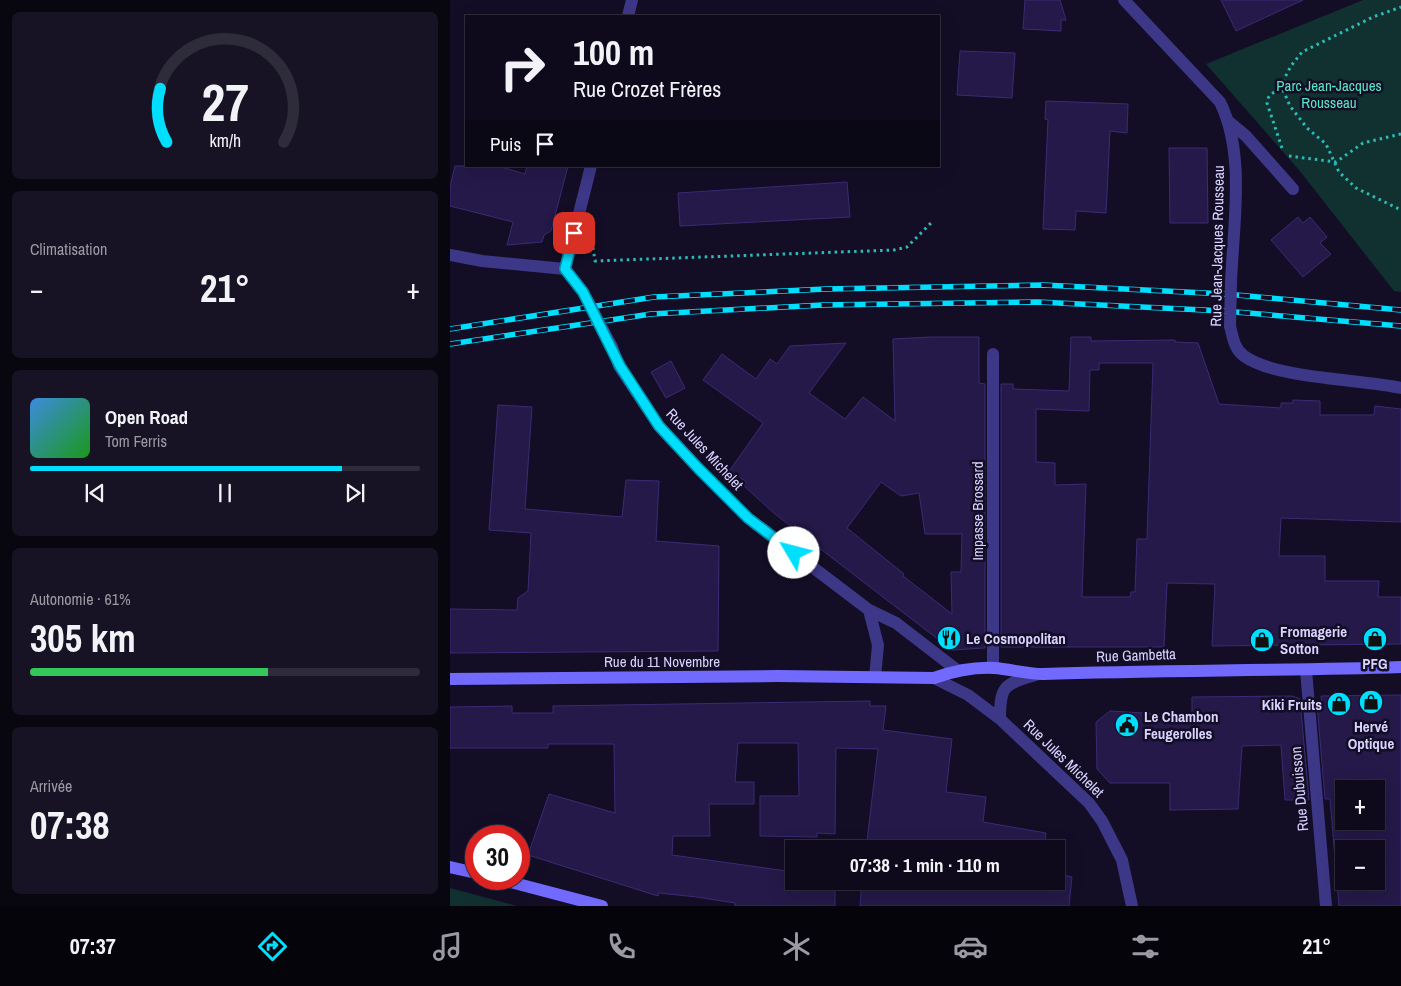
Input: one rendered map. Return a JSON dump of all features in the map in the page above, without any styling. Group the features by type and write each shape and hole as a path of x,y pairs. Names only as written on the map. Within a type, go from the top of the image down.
{"main road":[{"name":"Rue Gambetta","path":"875,677 934,678 957,670 993,668 1038,674 1200,669 1306,670 1401,667"},
{"name":"Rue du 11 Novembre","path":"450,679 875,677"},
{"path":"450,867 465,870"},
{"path":"530,887 602,906"}],"street":[{"path":"628,15 632,0"},
{"name":"Rue Jean-Jacques Rousseau","path":"1124,0 1220,102 1229,122 1236,159 1230,282 1230,326 1235,346 1243,356 1259,364 1284,371 1401,388"},
{"name":"Rue Jean-Jacques Rousseau","path":"1229,122 1246,136 1293,189"},
{"path":"450,255 482,261 565,269 591,167"},
{"name":"Rue Jules Michelet","path":"565,269 583,292 620,366 659,426 698,468 748,518 869,610 896,623 957,670"},
{"name":"Impasse Brossard","path":"993,354 993,668"},
{"path":"869,610 878,645 875,677"},
{"name":"Rue Dubuisson","path":"1306,670 1326,906"},
{"name":"Rue Jules Michelet","path":"1000,719 1000,696 1007,685 1038,674"},
{"name":"Rue Jules Michelet","path":"934,678 968,695 1000,719 1088,803 1102,821 1122,860 1132,906"}],"path":[{"path":"1401,7 1374,17 1302,52 1284,79 1283,90 1290,106 1307,128 1326,144 1336,162 1338,172 1356,188 1401,210"},
{"path":"1272,165 1283,156 1267,103 1272,93 1283,90"},
{"path":"1299,158 1336,162 1363,143 1401,134"},
{"path":"574,233 592,238 595,261 894,250 907,247 933,221"}],"green space":[{"name":"Parc Jean-Jacques Rousseau","path":"1363,0 1401,0 1401,292 1394,291 1299,170 1206,64"},
{"path":"450,888 517,906 450,906"}],"building":[{"path":"1025,0 1060,0 1066,20 1061,20 1061,31 1023,29"},
{"path":"1221,0 1303,0 1236,31"},
{"path":"960,51 1015,53 1012,98 957,95"},
{"path":"1046,101 1128,104 1127,133 1110,131 1106,213 1076,211 1075,230 1043,229 1048,120 1045,119"},
{"path":"1169,148 1207,148 1208,223 1170,223"},
{"path":"455,166 501,167 525,174 527,167 568,167 551,231 544,235 542,242 507,245 513,222 450,206 450,187"},
{"path":"847,182 850,217 680,226 678,193"},
{"path":"1298,217 1303,223 1310,217 1327,237 1320,243 1331,254 1303,277 1271,240"},
{"path":"979,337 979,383 985,384 985,648 952,650 775,514 744,486 746,482 730,470 763,423 703,380 722,354 756,379 770,359 777,364 790,346 846,343 809,393 845,419 863,397 895,421 893,339","holes":["881,482 901,496 919,493 925,534 962,534 961,572 951,572 952,614 903,576 904,574 847,528"]},
{"path":"1071,337 1091,337 1091,341 1175,340 1175,342 1198,343 1219,404 1281,408 1281,403 1293,403 1293,400 1320,401 1320,415 1374,415 1375,406 1401,409 1401,522 1281,518 1279,556 1325,556 1325,581 1379,581 1378,597 1401,597 1401,644 1212,646 1215,584 1167,583 1164,647 1001,647 1001,384 1013,384 1013,389 1069,391","holes":["1099,363 1153,363 1147,539 1137,539 1135,592 1131,592 1130,597 1082,597 1086,484 1055,485 1055,463 1036,462 1036,409 1089,411 1090,370 1099,370"]},
{"path":"671,361 685,388 666,398 651,372"},
{"path":"498,405 532,407 525,509 622,517 626,480 659,481 656,541 719,546 718,651 450,653 450,609 517,610 518,598 528,591 531,533 489,530"},
{"path":"1401,695 1401,906 1339,906 1338,890 1385,890 1385,840 1335,840 1335,858 1330,799 1325,799 1317,704 1322,706 1321,696"},
{"path":"1292,696 1300,699 1309,800 1285,800 1281,745 1242,746 1238,809 1170,810 1170,783 1110,783 1097,769 1096,722 1110,711 1192,716 1192,697"},
{"path":"870,701 870,706 886,706 883,730 952,739 946,792 986,797 983,822 1046,833 1045,840 867,840 878,749 836,748 835,834 817,833 817,837 760,836 760,796 799,796 798,743 738,743 735,782 754,782 754,804 709,804 710,836 673,836 672,855 785,871 785,890 835,890 835,906 735,906 735,903 697,897 659,893 658,896 530,856 530,849 549,794 615,813 614,744 548,744 548,748 450,748 450,707 512,706 512,713 553,713 553,706"},
{"path":"1065,876 1072,877 1069,906 860,906 861,890 1065,890"}],"railway":[{"path":"450,329 654,297 826,289 1043,285 1226,294 1401,310"},
{"path":"450,344 651,314 823,305 1038,302 1224,311 1401,326"}],"place":[{"name":"Le Cosmopolitan","path":"949,638"},
{"name":"PFG","path":"1375,639"},
{"name":"Fromagerie Sotton","path":"1262,640"},
{"name":"Hervé Optique","path":"1371,702"},
{"name":"Kiki Fruits","path":"1339,704"},
{"name":"Le Chambon Feugerolles","path":"1127,725"}],"route":[{"path":"574,233 565,269 583,292 620,366 659,426 748,518 794,553"}]}
